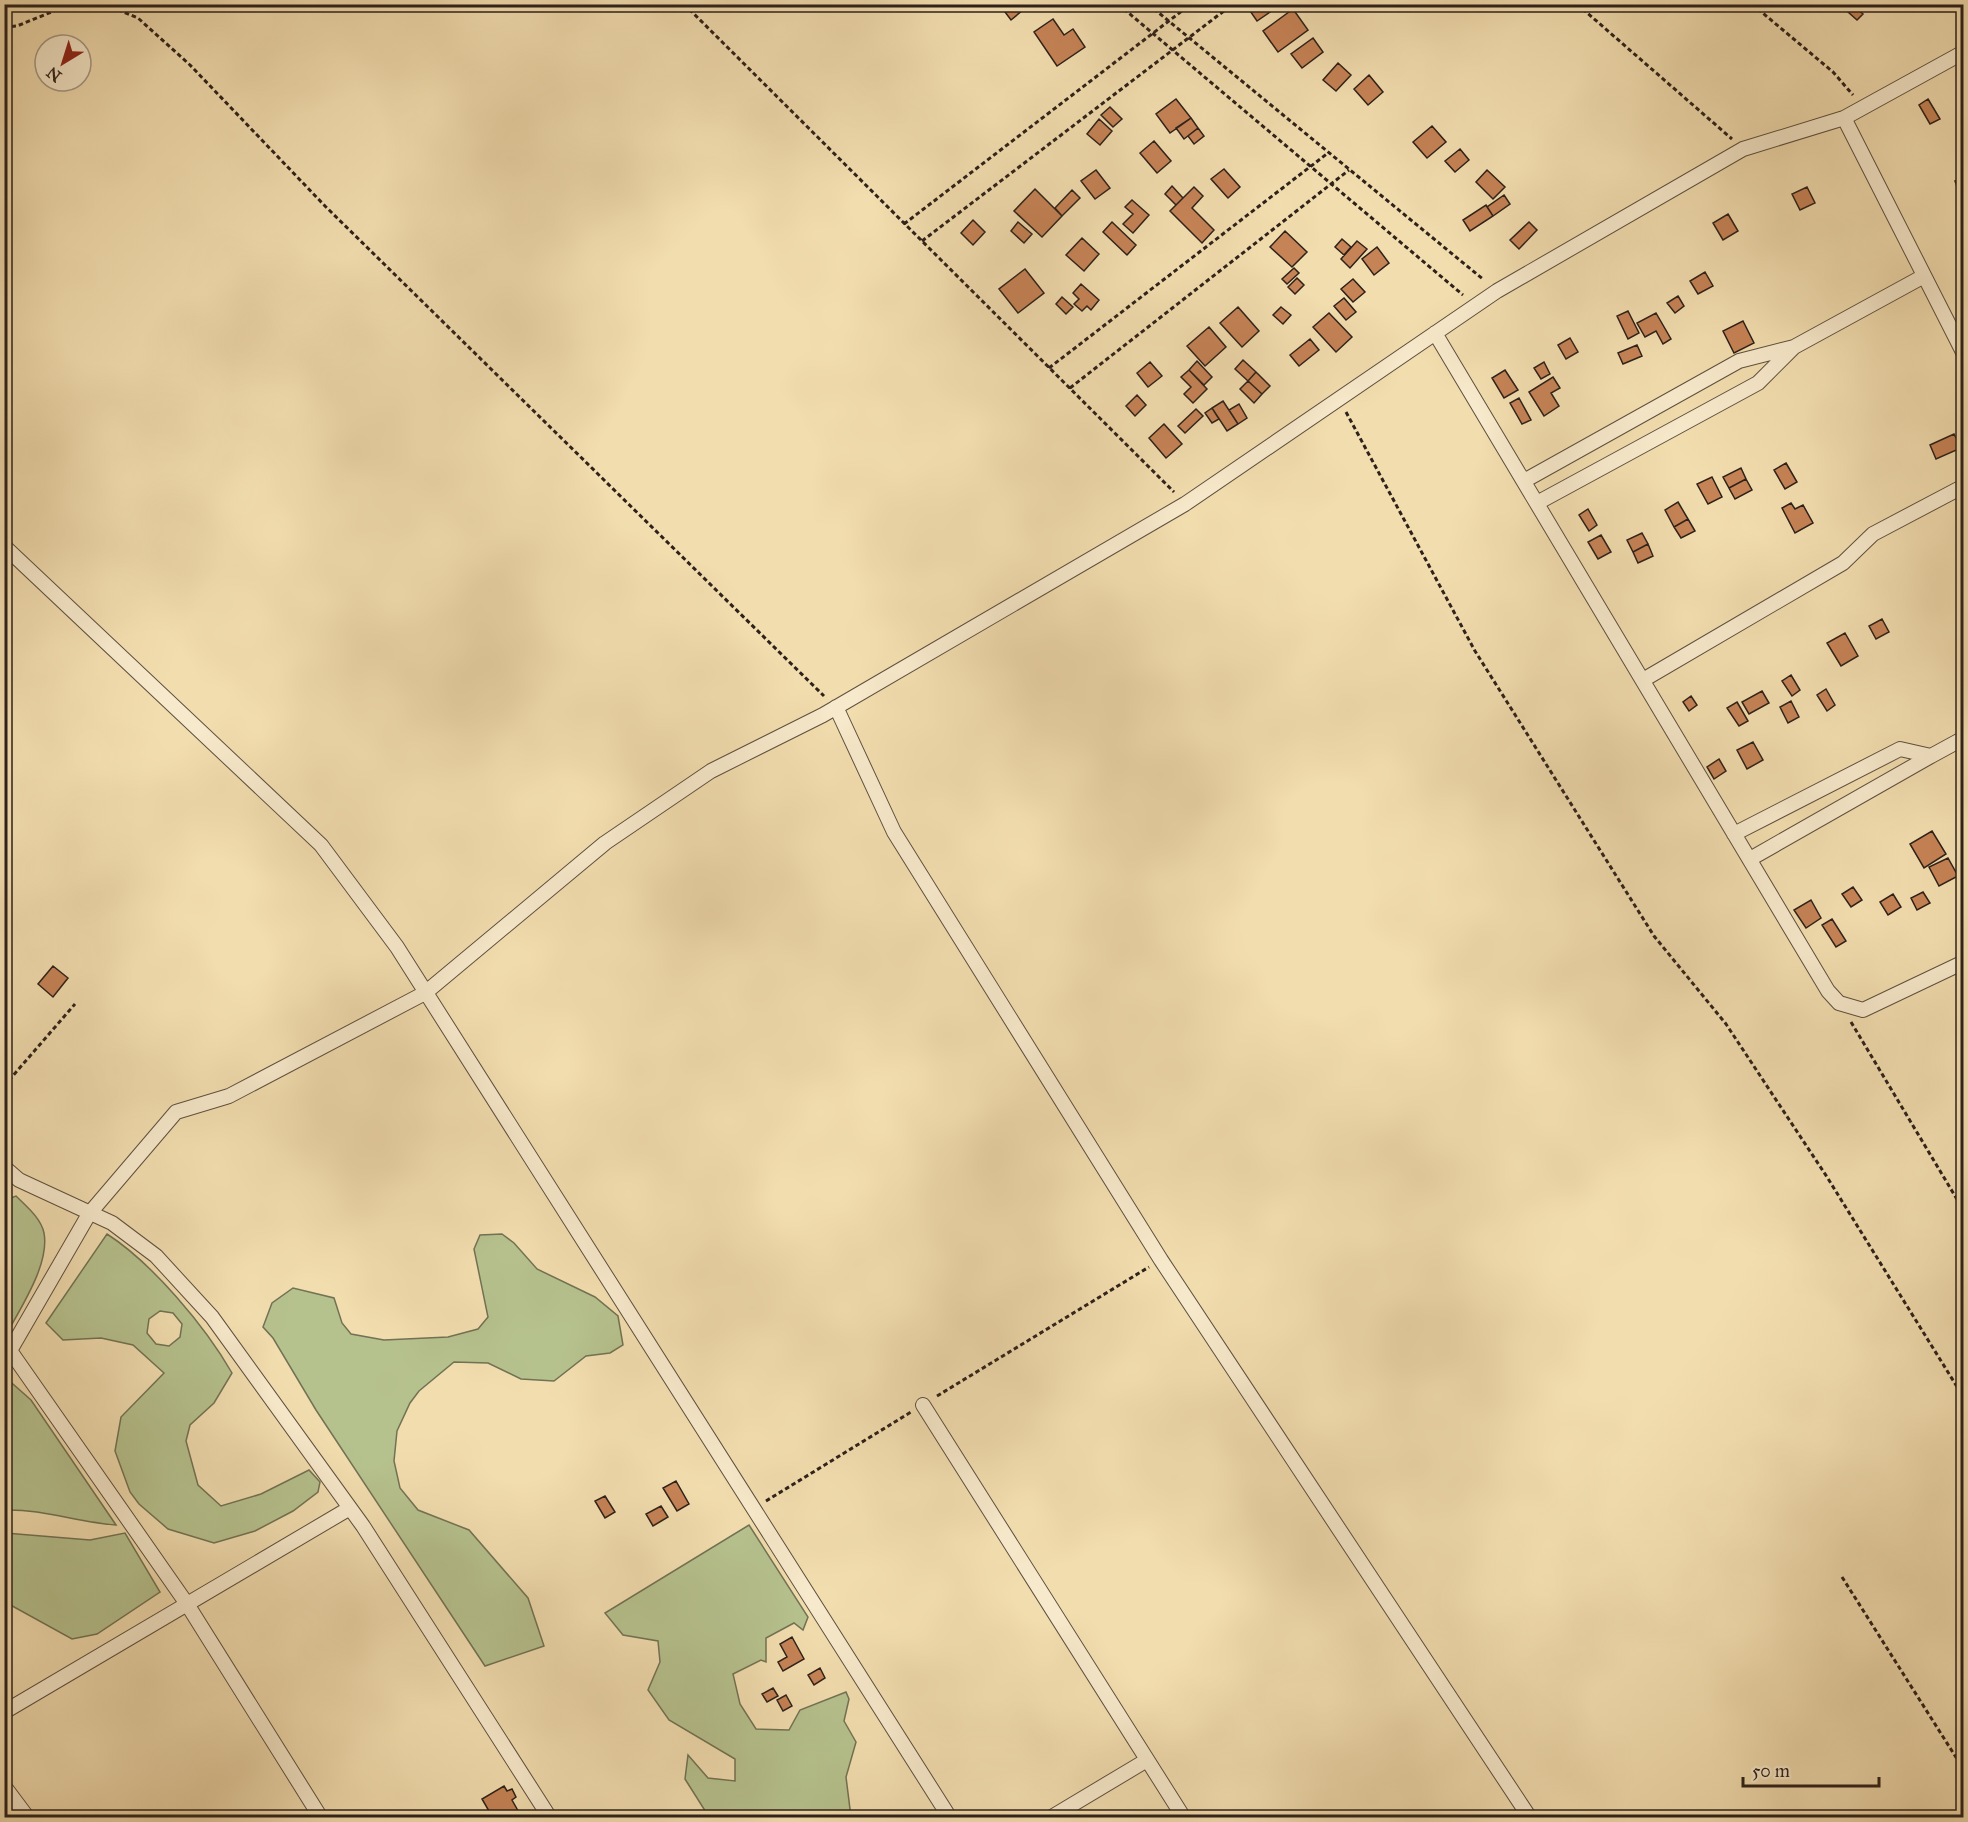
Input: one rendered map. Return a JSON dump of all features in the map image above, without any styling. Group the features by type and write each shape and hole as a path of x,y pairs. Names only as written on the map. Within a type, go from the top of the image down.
{"street":[{"path":"321,1818 187,1604 8,1356 89,1214 176,1112 229,1096 425,993 605,843 711,771 836,708 1185,504 1497,291 1743,148 1844,118 1964,52"},
{"path":"1844,118 1964,354"},
{"path":"1524,481 1739,361 1794,347 1924,276"},
{"path":"1436,333 1828,991 1839,1003 1863,1011 1964,963"},
{"path":"1537,503 1758,383 1794,347"},
{"path":"1643,680 1843,563 1873,534 1964,486"},
{"path":"4,546 321,844 397,947 950,1818"},
{"path":"836,708 894,832 1161,1260 1510,1792 1530,1818"},
{"path":"1750,859 1964,738"},
{"path":"1734,834 1900,749 1931,756"},
{"path":"4,1167 19,1180 112,1223 156,1256 212,1317 350,1508 550,1818"},
{"path":"923,1405 1184,1818"},
{"path":"4,1712 350,1508"},
{"path":"1050,1818 1148,1760"},
{"path":"4,1786 28,1818"}],"path":[{"path":"4,27 16,26 71,4"},
{"path":"104,4 138,18 190,65 325,206 836,708"},
{"path":"684,4 1185,504"},
{"path":"1118,4 1476,306"},
{"path":"1148,4 1497,291"},
{"path":"904,224 1191,4"},
{"path":"922,241 1233,4"},
{"path":"1577,4 1743,148"},
{"path":"1752,4 1833,72 1863,107"},
{"path":"1049,368 1328,153"},
{"path":"1070,388 1349,170"},
{"path":"1339,399 1493,680 1654,936 1726,1024 1827,1178 1964,1398"},
{"path":"1839,1003 1964,1211"},
{"path":"4,1086 75,1004"},
{"path":"754,1509 1161,1260"},
{"path":"1842,1577 1964,1770"}],"green space":[{"path":"16,1196 40,1222 45,1246 32,1287 5,1337 5,1200"},
{"path":"107,1234 142,1261 159,1278 192,1316 232,1373 214,1403 190,1425 186,1441 198,1485 221,1506 261,1494 309,1470 320,1482 318,1492 293,1511 255,1531 214,1543 168,1529 139,1504 130,1492 115,1451 121,1417 164,1373 133,1345 101,1338 63,1340 46,1323","holes":["160,1311 173,1313 182,1324 180,1337 169,1346 156,1344 147,1333 149,1319"]},
{"path":"502,1234 514,1243 537,1269 595,1297 618,1316 623,1345 610,1353 586,1356 554,1381 521,1379 488,1363 454,1362 419,1391 410,1403 397,1431 394,1461 400,1488 418,1510 469,1530 528,1598 544,1646 485,1666 316,1410 273,1338 263,1327 272,1303 293,1288 334,1298 342,1323 351,1334 384,1340 448,1337 478,1329 488,1317 474,1249 480,1235"},
{"path":"5,1377 31,1400 116,1525 19,1510 5,1510"},
{"path":"749,1525 808,1617 803,1630 794,1623 766,1638 766,1662 761,1660 733,1674 740,1704 756,1729 789,1730 800,1710 846,1692 849,1699 844,1721 856,1742 846,1777 851,1817 709,1817 685,1779 688,1755 708,1778 735,1781 735,1759 669,1720 648,1690 660,1662 658,1641 623,1635 605,1613"},
{"path":"5,1533 90,1540 125,1533 160,1592 97,1634 72,1639 5,1602"}],"building":[{"path":"999,4 1029,4 1029,5 1011,20"},
{"path":"1253,4 1264,4 1270,12 1257,21 1248,8"},
{"path":"1854,6 1863,14 1857,20 1848,12"},
{"path":"1293,9 1308,30 1278,52 1263,31"},
{"path":"1053,19 1064,35 1073,29 1085,47 1057,66 1034,32"},
{"path":"1313,38 1323,52 1302,68 1291,54"},
{"path":"1338,63 1351,75 1336,91 1323,80"},
{"path":"1369,75 1383,92 1368,105 1354,89"},
{"path":"1176,99 1191,118 1170,133 1156,114"},
{"path":"1928,99 1940,119 1930,124 1919,105"},
{"path":"1110,107 1122,119 1113,127 1101,115"},
{"path":"1191,118 1198,128 1184,139 1176,128"},
{"path":"1099,119 1112,131 1100,145 1087,134"},
{"path":"1432,126 1446,142 1427,158 1413,142"},
{"path":"1198,128 1204,136 1194,144 1188,136"},
{"path":"1154,141 1171,161 1157,173 1140,153"},
{"path":"1460,149 1469,160 1455,172 1445,161"},
{"path":"1224,169 1240,187 1228,198 1211,179"},
{"path":"1096,170 1110,188 1095,199 1081,181"},
{"path":"1487,170 1505,187 1493,199 1476,182"},
{"path":"1964,178 1964,200 1962,201 1955,181"},
{"path":"1172,186 1183,198 1176,205 1165,194"},
{"path":"1194,187 1203,196 1192,208 1214,230 1202,243 1170,211"},
{"path":"1807,187 1815,203 1800,210 1792,194"},
{"path":"1035,189 1062,216 1042,237 1014,211"},
{"path":"1072,190 1080,198 1062,216 1055,208"},
{"path":"1504,195 1510,204 1493,216 1487,207"},
{"path":"1132,200 1149,215 1133,233 1123,224 1133,214 1125,207"},
{"path":"1486,205 1493,216 1470,231 1463,220"},
{"path":"1728,214 1738,231 1723,240 1713,223"},
{"path":"973,220 985,232 973,245 961,233"},
{"path":"1018,222 1032,234 1024,243 1011,231"},
{"path":"1112,222 1136,245 1127,255 1103,232"},
{"path":"1529,222 1537,230 1519,249 1510,240"},
{"path":"1285,231 1307,252 1292,267 1270,247"},
{"path":"1082,238 1099,254 1084,271 1066,255"},
{"path":"1342,239 1351,247 1344,255 1335,247"},
{"path":"1357,241 1367,249 1350,268 1341,259"},
{"path":"1377,247 1389,263 1374,275 1362,259"},
{"path":"1294,268 1299,273 1287,284 1282,279"},
{"path":"1025,269 1044,293 1018,313 999,289"},
{"path":"1705,272 1713,286 1698,294 1690,281"},
{"path":"1297,278 1304,285 1295,294 1288,287"},
{"path":"1353,279 1365,292 1353,302 1341,289"},
{"path":"1081,284 1099,300 1091,310 1087,306 1082,311 1074,304 1079,299 1073,293"},
{"path":"1678,296 1684,306 1675,313 1667,303"},
{"path":"1062,297 1073,307 1066,314 1056,304"},
{"path":"1344,298 1356,312 1346,320 1334,306"},
{"path":"1238,307 1259,331 1242,347 1220,323"},
{"path":"1281,307 1291,315 1283,324 1273,315"},
{"path":"1628,311 1639,333 1628,339 1617,316"},
{"path":"1329,313 1352,337 1336,352 1313,327"},
{"path":"1656,313 1671,339 1663,344 1656,331 1645,337 1637,323"},
{"path":"1743,321 1754,343 1734,353 1723,331"},
{"path":"1209,327 1226,347 1205,366 1187,346"},
{"path":"1570,338 1578,352 1566,359 1558,345"},
{"path":"1310,339 1319,350 1299,366 1290,355"},
{"path":"1637,345 1642,356 1623,364 1618,353"},
{"path":"1243,360 1256,372 1248,381 1235,369"},
{"path":"1197,361 1212,377 1204,385 1189,370"},
{"path":"1150,362 1162,376 1148,387 1137,373"},
{"path":"1544,362 1550,374 1541,379 1534,368"},
{"path":"1189,370 1207,389 1193,403 1184,394 1191,387 1181,377"},
{"path":"1505,370 1518,390 1504,398 1492,378"},
{"path":"1256,372 1270,386 1262,394 1248,381"},
{"path":"1553,377 1560,388 1551,393 1559,406 1544,416 1529,392"},
{"path":"1248,381 1262,394 1254,403 1240,389"},
{"path":"1137,395 1146,405 1135,416 1126,406"},
{"path":"1519,398 1531,420 1522,424 1510,403"},
{"path":"1223,401 1238,424 1227,431 1212,408"},
{"path":"1239,404 1247,418 1238,424 1229,410"},
{"path":"1212,408 1219,419 1212,423 1205,413"},
{"path":"1196,409 1203,416 1185,433 1178,426"},
{"path":"1164,424 1182,444 1166,458 1149,438"},
{"path":"1954,434 1961,448 1936,459 1930,445"},
{"path":"1786,463 1797,482 1785,489 1774,470"},
{"path":"1741,468 1746,479 1729,488 1723,477"},
{"path":"1712,477 1722,497 1708,504 1697,484"},
{"path":"1746,479 1752,490 1735,499 1729,488"},
{"path":"1678,502 1688,519 1674,527 1665,510"},
{"path":"1791,503 1795,509 1803,505 1813,523 1795,533 1782,508"},
{"path":"1588,509 1597,525 1589,531 1579,515"},
{"path":"1688,519 1695,531 1681,538 1674,527"},
{"path":"1642,533 1648,544 1633,552 1627,540"},
{"path":"1601,535 1611,552 1598,559 1588,542"},
{"path":"1648,544 1653,556 1638,563 1633,552"},
{"path":"1882,619 1889,632 1876,639 1869,626"},
{"path":"1845,633 1858,656 1841,666 1827,643"},
{"path":"1791,675 1800,690 1792,696 1782,681"},
{"path":"1826,689 1835,705 1827,711 1817,695"},
{"path":"1762,691 1769,703 1749,714 1742,702"},
{"path":"1691,696 1697,705 1689,711 1683,702"},
{"path":"1791,701 1799,717 1788,723 1780,707"},
{"path":"1737,702 1748,721 1739,726 1727,708"},
{"path":"1753,742 1763,760 1747,769 1737,750"},
{"path":"1719,759 1726,771 1714,779 1707,767"},
{"path":"1932,831 1946,854 1924,868 1910,844"},
{"path":"1948,858 1958,876 1939,886 1929,867"},
{"path":"1853,887 1862,900 1851,907 1842,894"},
{"path":"1923,892 1930,903 1917,910 1911,898"},
{"path":"1893,894 1901,907 1888,915 1880,902"},
{"path":"1811,900 1821,918 1806,928 1794,910"},
{"path":"1832,919 1846,941 1836,947 1822,925"},
{"path":"53,966 68,978 53,997 38,984"},
{"path":"676,1481 689,1504 677,1511 663,1488"},
{"path":"605,1496 615,1512 605,1518 595,1501"},
{"path":"661,1506 668,1517 653,1526 646,1514"},
{"path":"792,1637 804,1659 783,1671 778,1662 787,1657 780,1644"},
{"path":"820,1668 825,1678 814,1685 808,1675"},
{"path":"773,1688 778,1696 767,1702 762,1694"},
{"path":"786,1695 792,1706 783,1711 777,1700"},
{"path":"504,1786 507,1791 512,1789 516,1797 512,1800 521,1816 518,1818 493,1818 482,1799"}]}
